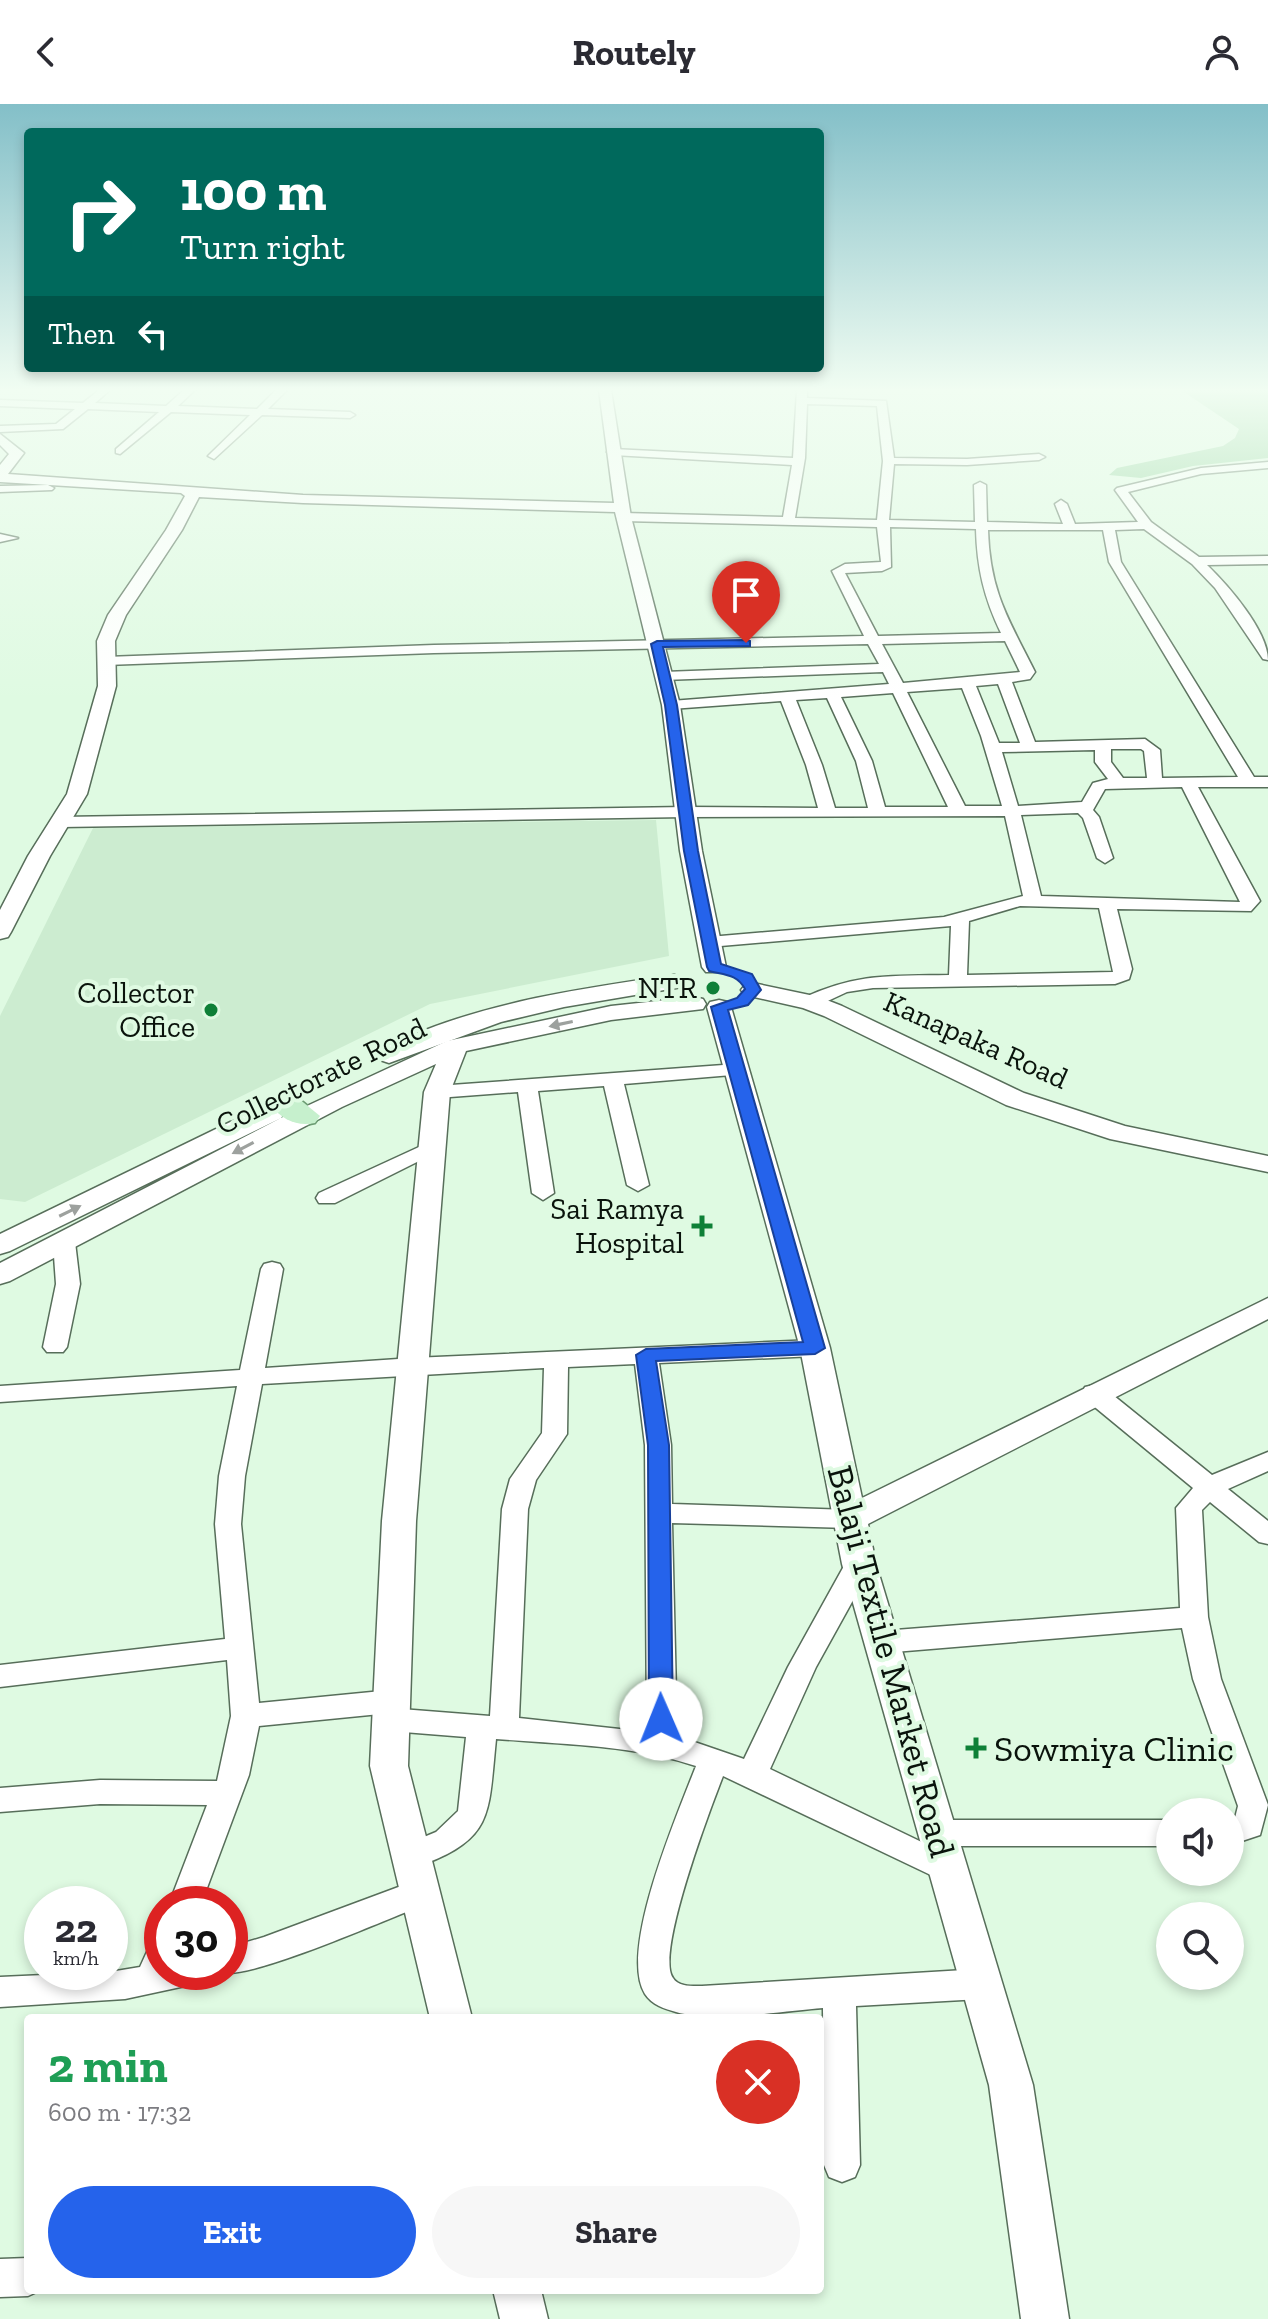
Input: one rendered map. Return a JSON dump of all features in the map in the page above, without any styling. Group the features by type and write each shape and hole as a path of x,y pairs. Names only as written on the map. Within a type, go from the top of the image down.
{"street":[{"path":"0,932 77,794 107,686 106,641 117,615 191,504 193,493"},
{"path":"214,493 789,520 1067,528 1147,525"},
{"path":"620,493 671,705 686,812 714,967 747,977 753,990"},
{"path":"789,520 793,493"},
{"path":"886,493 883,523 887,565 838,571 872,642 900,688 959,812"},
{"path":"671,705 1022,677 1028,672 993,603 986,579 980,493"},
{"path":"1124,493 1147,525 1196,561 1239,611 1268,656"},
{"path":"1061,504 1069,525 1067,528"},
{"path":"1109,528 1115,562 1249,782"},
{"path":"1196,561 1268,560"},
{"path":"106,661 1011,637"},
{"path":"664,676 888,668"},
{"path":"1004,680 1029,746"},
{"path":"967,683 988,727 1013,811 1033,901"},
{"path":"832,693 864,761 878,813"},
{"path":"787,697 814,765 828,813"},
{"path":"993,748 1138,743 1150,747 1155,783"},
{"path":"1103,744 1103,762 1118,782"},
{"path":"61,822 686,812 1013,811 1083,808 1091,802 1099,786 1118,782 1268,782"},
{"path":"709,942 960,919 1005,904 1033,901 1236,908 1249,904 1251,901 1188,783"},
{"path":"1083,808 1091,817 1105,858"},
{"path":"810,1002 858,983 1103,980 1122,975 1107,903"},
{"path":"958,981 960,919"},
{"name":"Collectorate Road","path":"0,1245 295,1111 456,1046 674,982 690,971 714,967"},
{"path":"674,982 677,994 706,1006"},
{"name":"Collectorate Road","path":"0,1275 434,1033 532,1006 706,1006 742,1001 753,990"},
{"name":"Kanapaka Road","path":"753,990 810,1002 900,1041 1015,1099 1119,1133 1268,1164"},
{"name":"Balaji Textile Market Road","path":"706,1006 737,1070 815,1348 859,1564 1011,2085 1045,2319"},
{"path":"450,2014 389,1766 399,1521 437,1092 456,1046"},
{"path":"437,1092 737,1070"},
{"path":"613,1079 638,1185"},
{"path":"527,1086 543,1193"},
{"path":"327,1198 432,1147"},
{"path":"55,1347 68,1284 64,1242"},
{"path":"192,1886 227,1793 246,1716 228,1524 232,1476 254,1376 272,1269"},
{"path":"658,1513 849,1519 1268,1308"},
{"path":"0,1394 413,1366 815,1348"},
{"path":"646,1355 658,1445 662,1746"},
{"path":"411,1856 443,1844 466,1826 473,1813 493,1728 515,1509 523,1479 554,1434 557,1412 556,1360"},
{"path":"1094,1393 1268,1535"},
{"path":"1244,1828 1249,1826 1253,1806 1207,1679 1194,1617 1189,1508 1209,1487 1268,1461"},
{"path":"753,1774 774,1721 815,1639 859,1564"},
{"path":"882,1642 1194,1617"},
{"path":"0,1676 242,1648"},
{"path":"246,1716 391,1711 493,1728 581,1734 662,1746 714,1759 753,1774 948,1869"},
{"path":"714,1759 666,1894 653,1952 652,1972 657,1985 667,1994 702,2001 981,1984"},
{"path":"0,1800 100,1792 227,1793"},
{"path":"939,1833 1156,1833"},
{"path":"248,1956 420,1892"},
{"path":"0,1992 77,1989 144,1970"},
{"path":"839,1993 842,2165"},
{"path":"0,2278 24,2277"},
{"path":"518,2294 524,2319"}],"shaded area":[{"name":"Collector Office","path":"656,820 669,956 430,1004 25,1202 0,1199 0,1016 93,828"}],"place":[{"name":"NTR","path":"713,988"},
{"name":"Collector Office","path":"211,1010"},
{"name":"Sai Ramya Hospital","path":"702,1226"},
{"name":"Sowmiya Clinic","path":"976,1748"}],"route":[{"path":"661,1719 658,1445 646,1355 815,1348 719,1007 732,1005 750,996 752,983 738,972 714,967 691,851 671,705 657,644 746,643"}]}
